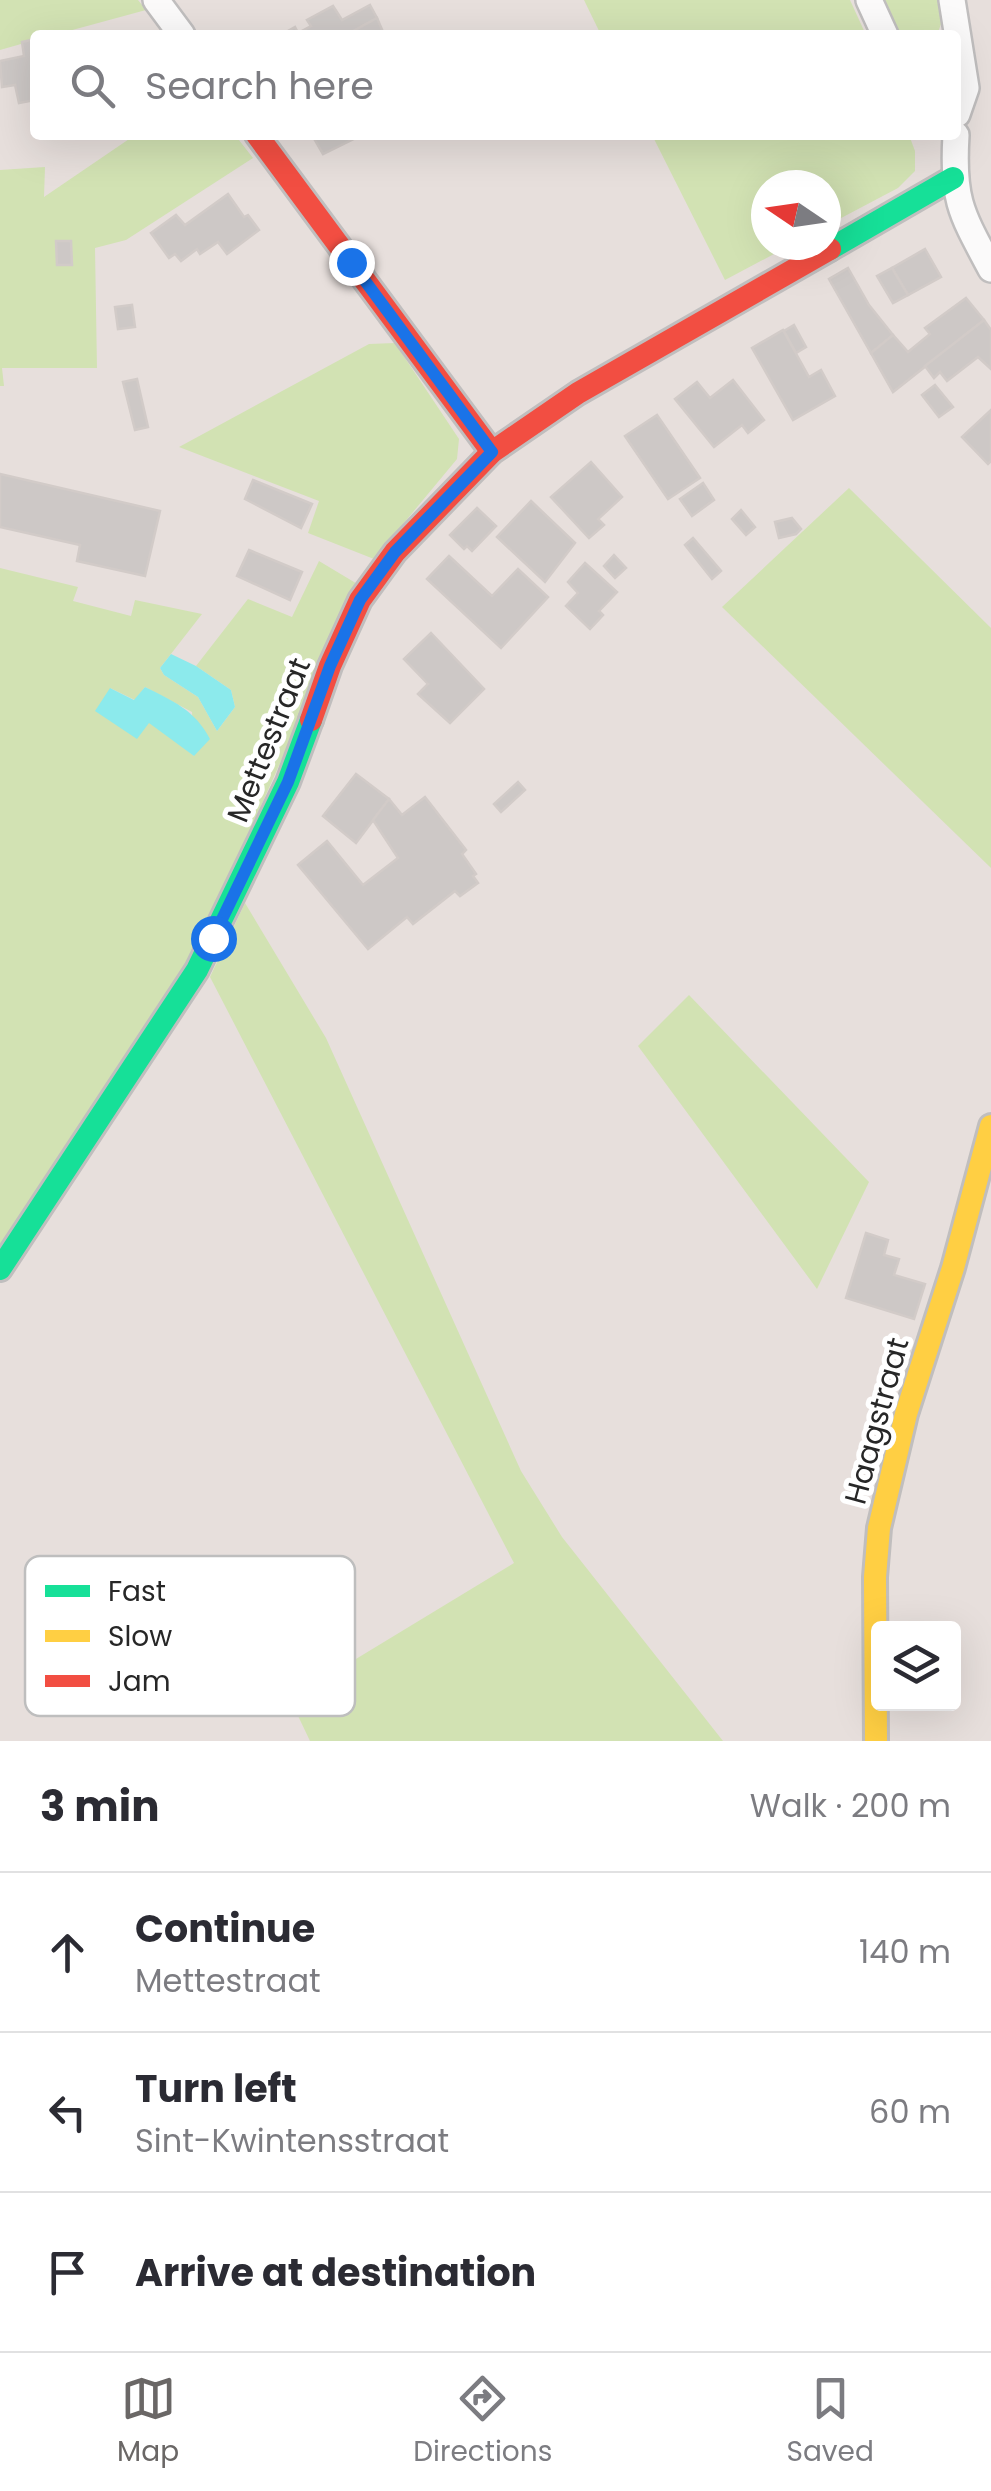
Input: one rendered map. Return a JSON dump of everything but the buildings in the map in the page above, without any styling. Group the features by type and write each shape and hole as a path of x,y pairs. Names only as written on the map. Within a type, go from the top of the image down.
{"street":[{"path":"156,0 178,30"},
{"path":"869,0 883,30"},
{"path":"952,0 957,30"},
{"path":"961,57 966,88 961,102"},
{"path":"261,140 492,452"},
{"path":"956,140 953,178 960,210 991,269"},
{"name":"Mettestraat","path":"0,1269 197,970 288,782 330,666 360,600 395,552 492,452 578,393 953,178"},
{"name":"Haagstraat","path":"876,1741 875,1577 879,1528 906,1414 953,1268 991,1126"}],"green space":[{"path":"0,0 138,0 146,10 72,30 30,30 30,41 0,50"},
{"path":"584,0 850,0 864,30 599,30"},
{"path":"877,0 938,0 939,30 890,30"},
{"path":"128,140 239,140 253,158 126,240 95,248 97,368 2,368 4,386 0,386 0,170 45,167 44,197"},
{"path":"655,140 911,140 915,171 898,188 841,218 841,170 751,170 751,260 763,260 725,280"},
{"path":"395,343 459,439 457,459 374,559 308,533 319,501 179,447 369,344"},
{"path":"849,488 991,628 991,868 722,607"},
{"path":"319,561 359,585 194,957 0,1250 0,568 78,587 73,601 131,616 135,600 202,614 160,668 164,675 198,697 217,731 235,707 231,690 196,666 248,599 292,617","holes":["145,687 192,712 194,756 110,688 135,700"]},
{"path":"245,903 326,1038 521,1471 562,1537 723,1741 310,1741 298,1716 355,1716 355,1660 514,1563 210,977"},
{"path":"689,995 869,1182 817,1289 638,1046"}],"water":[{"path":"171,654 231,690 235,707 217,731 198,697 164,675 160,668"},
{"path":"145,687 182,707 204,729 210,739 194,756 149,723 137,739 95,711 110,688 134,700"}],"traffic: fast":[{"path":"841,243 953,178"},
{"path":"0,1269 197,970 288,782 311,720"}],"traffic: slow":[{"path":"876,1741 875,1577 879,1528 906,1414 953,1268 991,1126"}],"traffic: jam":[{"path":"261,140 492,452"},
{"path":"311,720 360,600 395,552 492,452 578,393 811,260"}],"route":[{"path":"213,938 288,782 330,666 360,600 395,552 492,452 351,262"}]}
